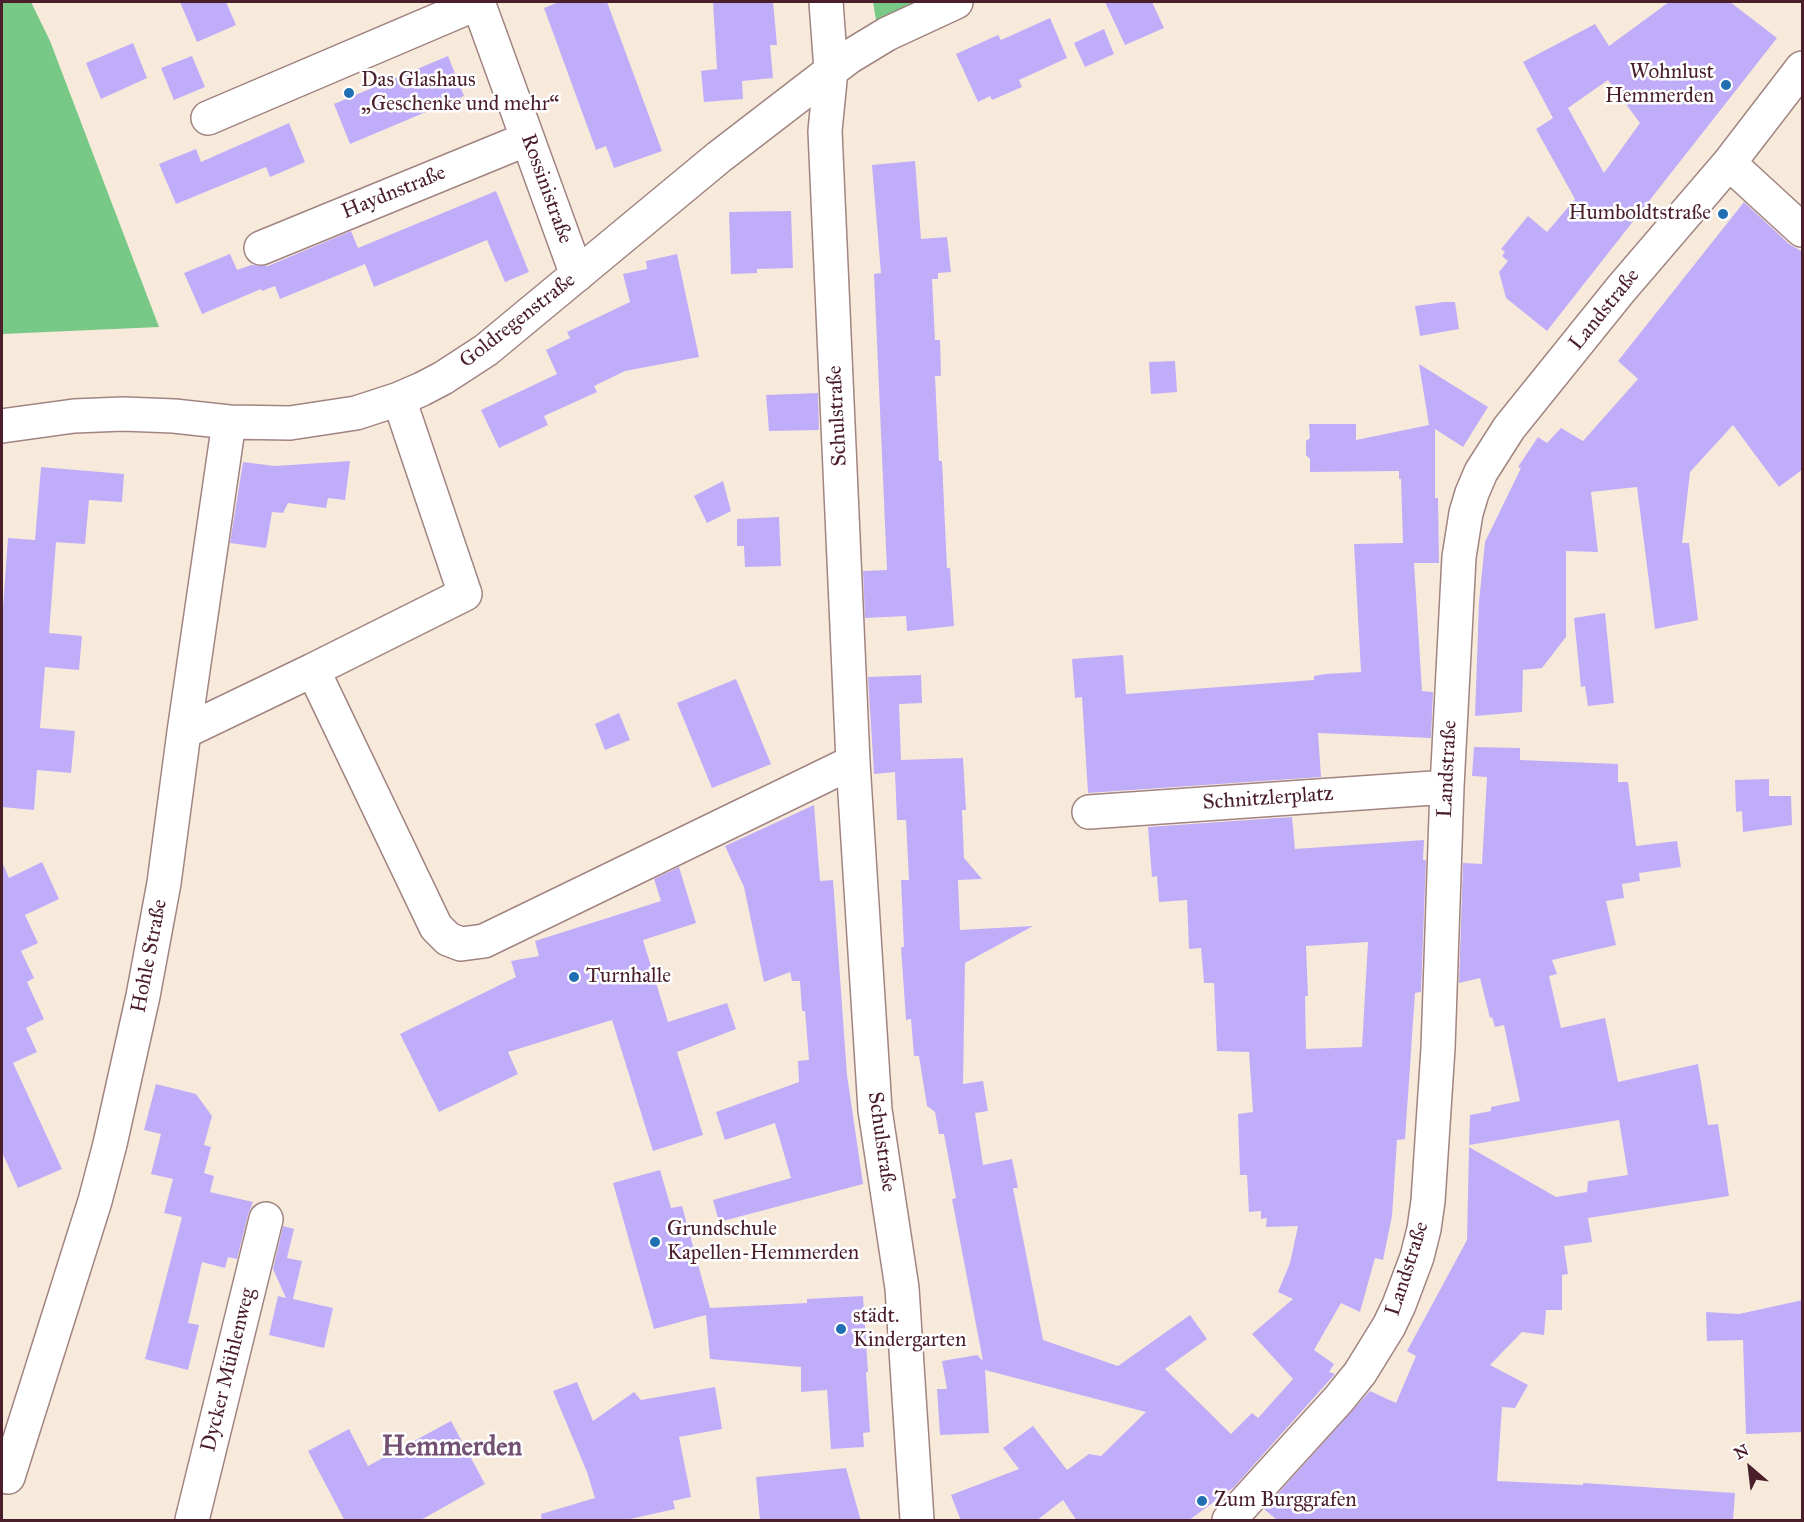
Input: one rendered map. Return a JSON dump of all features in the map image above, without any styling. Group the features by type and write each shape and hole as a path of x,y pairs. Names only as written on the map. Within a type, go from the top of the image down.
{"street":[{"path":"208,118 478,2"},
{"name":"Rossinistraße","path":"478,2 577,276"},
{"name":"Schulstraße","path":"826,2 831,70 825,131 853,762 875,1110 902,1288 917,1521"},
{"name":"Goldregenstraße","path":"2,426 74,417 123,414 174,416 229,422 312,421 356,412 399,399 443,378 486,350 719,157 831,70 886,34 956,2"},
{"name":"Landstraße","path":"1229,1521 1360,1373 1389,1326 1417,1257 1428,1201 1438,1048 1447,787 1459,557 1466,513 1481,472 1516,419 1621,289 1729,163 1803,68"},
{"name":"Haydnstraße","path":"261,248 527,139"},
{"path":"1729,163 1803,230"},
{"path":"184,732 465,594 399,399"},
{"name":"Hohle Straße","path":"8,1477 95,1202 143,996 164,883 229,422"},
{"path":"313,670 436,927 454,942 469,944 484,941 853,762"},
{"name":"Schnitzlerplatz","path":"1089,812 1447,787"},
{"name":"Dycker Mühlenweg","path":"192,1521 266,1220"}],"green space":[{"path":"2,2 31,2 50,41 159,327 2,334"},
{"path":"873,2 931,2 877,26"}],"building":[{"path":"180,2 226,2 236,25 197,42"},
{"path":"559,2 607,2 662,151 614,168 606,146 596,150 544,8"},
{"path":"713,2 773,2 777,45 770,45 773,78 742,81 743,99 704,102 701,71 717,69"},
{"path":"1105,2 1152,2 1164,28 1125,45"},
{"path":"1669,2 1730,2 1777,38 1547,331 1506,298 1499,272 1508,261 1502,256 1505,252 1501,249 1528,216 1547,232 1575,199 1536,129 1553,118 1523,62 1595,24 1609,46","holes":["1608,80 1640,123 1604,173 1568,108"]},
{"path":"1050,18 1067,58 1019,80 1022,87 992,100 990,96 978,102 956,54 998,35 1001,40"},
{"path":"1104,29 1114,54 1085,67 1074,43"},
{"path":"133,43 147,78 101,99 86,63"},
{"path":"192,56 205,87 174,100 161,68"},
{"path":"448,56 464,96 350,144 334,104"},
{"path":"289,123 305,162 270,177 266,167 176,204 159,164 196,149 201,162"},
{"path":"915,161 921,239 947,237 951,272 938,273 938,279 932,279 935,340 940,340 941,376 935,376 939,461 942,461 947,568 950,568 954,626 907,631 906,616 865,618 863,571 887,570 874,274 881,273 872,165"},
{"path":"496,191 529,272 505,282 487,240 374,287 365,264 280,299 275,286 262,291 261,289 202,314 184,273 230,254 237,270 251,265 268,266 351,231 358,248"},
{"path":"1744,202 1789,244 1803,252 1803,469 1779,487 1733,425 1690,472 1682,543 1689,543 1698,620 1655,629 1637,487 1591,492 1598,552 1566,551 1566,637 1542,668 1523,670 1522,712 1475,716 1479,602 1485,542 1521,468 1518,467 1538,437 1547,443 1561,428 1583,441 1638,379 1618,361"},
{"path":"791,211 793,268 757,269 757,273 731,274 729,212"},
{"path":"677,254 699,357 625,371 594,386 597,392 544,416 548,425 499,448 481,410 557,374 546,350 570,338 567,332 630,302 623,274 647,269 646,261"},
{"path":"1455,302 1459,329 1420,336 1415,306"},
{"path":"1175,361 1177,392 1151,394 1149,362"},
{"path":"1419,364 1488,407 1463,447 1435,429 1435,498 1438,498 1439,563 1414,563 1422,691 1433,692 1431,738 1318,733 1321,777 1088,793 1082,697 1075,698 1072,659 1123,655 1126,694 1314,680 1314,676 1325,674 1361,672 1354,544 1403,543 1401,479 1399,479 1399,471 1310,472 1310,459 1306,455 1306,441 1310,438 1309,424 1356,424 1356,440 1429,425"},
{"path":"818,393 819,430 769,431 766,395"},
{"path":"350,461 345,500 328,498 326,508 288,503 283,513 272,512 266,548 230,543 243,462 275,466"},
{"path":"41,467 124,474 122,502 89,500 85,544 56,542 49,633 82,636 79,670 45,667 40,728 75,731 71,773 37,770 34,810 2,807 2,622 8,538 35,540"},
{"path":"723,481 731,511 707,523 694,496"},
{"path":"779,517 781,566 745,567 744,546 737,546 737,519"},
{"path":"1605,613 1614,703 1588,706 1585,686 1581,687 1574,618"},
{"path":"921,675 922,703 899,704 901,760 963,758 966,810 962,810 964,858 982,879 958,880 960,930 1033,926 965,963 963,1084 983,1081 988,1111 975,1113 983,1165 1012,1159 1018,1188 1013,1188 1043,1340 1118,1366 1190,1315 1207,1339 1165,1369 1231,1434 1252,1413 1258,1418 1293,1379 1252,1334 1293,1299 1278,1292 1290,1263 1298,1226 1266,1227 1267,1218 1261,1219 1261,1211 1249,1212 1247,1175 1240,1175 1238,1114 1253,1112 1249,1052 1217,1051 1214,983 1204,983 1201,948 1189,949 1187,900 1159,902 1157,876 1152,877 1148,827 1292,817 1295,849 1424,840 1423,860 1426,860 1421,992 1415,993 1405,1139 1397,1140 1392,1216 1383,1260 1375,1258 1360,1312 1341,1303 1314,1350 1334,1364 1329,1372 1335,1374 1234,1487 1188,1521 1077,1521 1063,1500 1036,1521 961,1521 951,1495 1019,1469 1003,1448 1033,1426 1067,1470 1089,1454 1101,1456 1146,1412 985,1370 989,1433 940,1435 937,1389 947,1389 942,1361 977,1355 983,1361 952,1199 956,1198 944,1134 939,1134 935,1112 927,1106 919,1056 914,1056 911,1019 906,1020 901,947 904,947 901,880 909,880 906,820 897,820 895,772 874,774 868,677","holes":["1368,942 1362,1047 1306,1049 1305,996 1308,996 1306,946"]},
{"path":"736,679 771,764 712,788 677,703"},
{"path":"619,713 630,740 605,750 595,724"},
{"path":"1474,747 1520,748 1520,760 1618,764 1618,782 1628,782 1636,846 1677,841 1681,867 1639,873 1640,881 1622,884 1624,898 1606,901 1616,945 1552,960 1557,974 1549,976 1561,1028 1605,1018 1618,1082 1698,1064 1708,1125 1718,1124 1729,1196 1588,1218 1592,1242 1564,1246 1568,1274 1562,1275 1562,1310 1546,1310 1544,1335 1522,1332 1490,1365 1528,1385 1515,1408 1502,1407 1497,1481 1583,1485 1583,1483 1735,1493 1733,1521 1278,1521 1264,1509 1370,1391 1396,1403 1416,1356 1407,1351 1467,1240 1469,1147 1556,1197 1587,1192 1588,1181 1628,1175 1619,1120 1469,1145 1470,1115 1491,1111 1491,1107 1520,1101 1504,1025 1495,1027 1492,1017 1490,1018 1480,978 1459,983 1463,863 1482,864 1487,777 1472,776"},
{"path":"1769,779 1769,796 1791,796 1792,825 1743,832 1742,811 1736,812 1735,780"},
{"path":"814,805 820,881 833,880 847,1075 863,1184 719,1222 713,1200 791,1178 775,1123 725,1140 716,1112 799,1082 798,1061 809,1060 800,981 792,981 790,972 764,982 744,887 725,846"},
{"path":"2,862 9,878 42,862 59,899 25,915 38,943 21,951 34,978 27,982 44,1019 26,1028 37,1052 13,1063 62,1169 18,1188 2,1152"},
{"path":"679,867 696,923 643,940 668,1022 727,1003 736,1029 677,1052 703,1135 653,1151 612,1020 508,1052 518,1074 439,1112 400,1034 516,977 511,961 539,956 535,941 661,901 654,879"},
{"path":"156,1084 196,1094 212,1116 204,1145 211,1147 204,1173 214,1176 210,1192 253,1202 237,1259 228,1257 225,1268 202,1262 188,1323 199,1325 188,1370 145,1359 182,1217 164,1213 173,1179 151,1174 161,1134 144,1130"},
{"path":"660,1170 671,1208 682,1206 710,1308 807,1303 807,1299 863,1296 870,1432 863,1433 864,1447 831,1449 827,1390 801,1392 801,1367 710,1359 706,1315 654,1329 613,1183"},
{"path":"283,1226 294,1229 287,1258 302,1261 293,1299 333,1308 324,1348 269,1335 278,1296 286,1298 273,1269"},
{"path":"1803,1300 1803,1432 1746,1434 1743,1340 1707,1341 1706,1312 1739,1314"},
{"path":"577,1382 593,1421 634,1392 641,1400 715,1387 722,1429 679,1437 691,1497 673,1501 675,1509 621,1521 542,1521 541,1514 595,1498 587,1472 553,1391"},
{"path":"451,1421 485,1484 419,1521 345,1521 308,1451 349,1429 368,1466"},
{"path":"846,1468 861,1521 760,1521 756,1477"}],"place":[{"name":"Wohnlust Hemmerden","path":"1726,85"},
{"name":"Das Glashaus „Geschenke und mehr“","path":"349,93"},
{"name":"Humboldtstraße","path":"1723,214"},
{"name":"Turnhalle","path":"574,977"},
{"name":"Grundschule Kapellen-Hemmerden","path":"655,1242"},
{"name":"städt. Kindergarten","path":"841,1329"},
{"name":"Zum Burggrafen","path":"1202,1501"}],"district":[{"name":"Hemmerden","path":"452,1448"}]}
